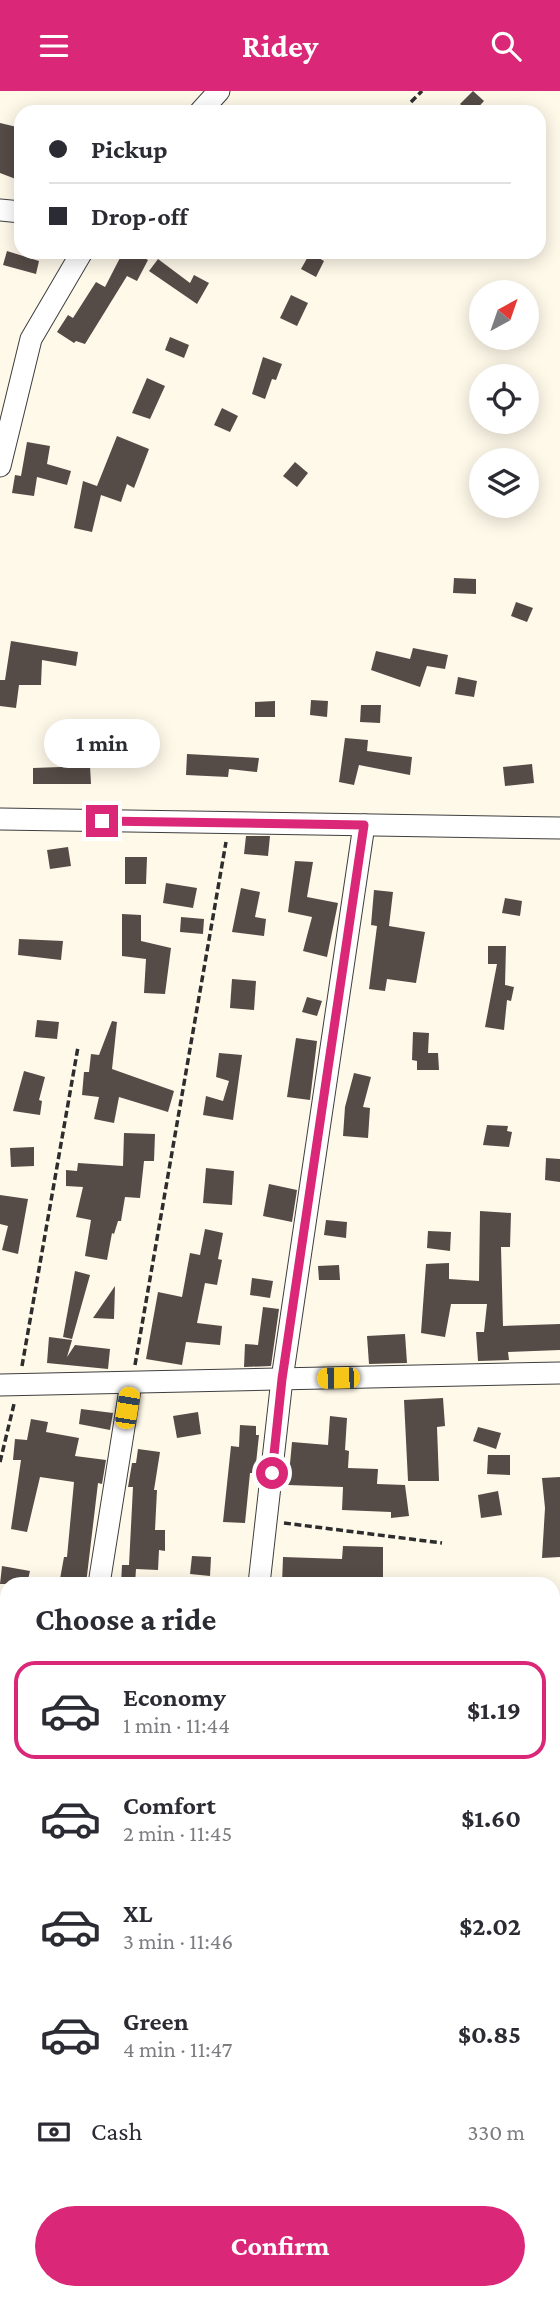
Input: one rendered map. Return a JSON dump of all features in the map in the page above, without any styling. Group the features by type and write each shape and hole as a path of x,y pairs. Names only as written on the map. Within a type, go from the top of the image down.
{"street":[{"path":"206,105 219,91"},
{"path":"0,466 31,339 78,259"},
{"path":"0,819 560,828"},
{"path":"260,1577 282,1379 364,825"},
{"path":"9,1385 560,1373"},
{"path":"100,1577 131,1383"}],"path":[{"path":"411,102 422,91"},
{"path":"131,1383 229,823"},
{"path":"0,1462 9,1385 78,1047"},
{"path":"266,1520 442,1543"}],"building":[{"path":"473,91 484,101 480,105 460,104"},
{"path":"0,123 14,126 14,178 0,173"},
{"path":"7,251 14,253 14,259 39,261 36,274 3,265"},
{"path":"119,259 148,260 137,281 127,276 85,344 76,341 74,343 57,332 68,315 73,318 96,282 105,287"},
{"path":"158,259 190,283 194,275 209,283 197,304 149,271"},
{"path":"307,259 324,261 316,277 301,269"},
{"path":"291,295 308,303 297,326 280,318"},
{"path":"170,337 189,345 184,358 165,350"},
{"path":"263,357 282,364 276,380 272,379 265,399 252,394"},
{"path":"147,378 165,386 150,419 132,413"},
{"path":"222,408 238,416 230,432 214,425"},
{"path":"117,436 149,449 134,488 127,484 121,502 101,495 92,532 74,528 83,481 97,486"},
{"path":"27,442 50,446 47,464 71,471 67,485 37,477 34,496 12,493 15,475 21,476"},
{"path":"295,462 308,473 297,487 283,476"},
{"path":"454,578 476,579 476,594 453,593"},
{"path":"516,602 533,608 527,622 511,616"},
{"path":"11,641 78,652 76,666 42,660 41,685 19,685 16,708 0,706 0,680 5,680"},
{"path":"413,648 448,655 445,669 427,666 420,687 371,670 376,651 410,659"},
{"path":"458,677 477,681 474,697 455,694"},
{"path":"311,700 328,701 327,717 310,715"},
{"path":"275,701 275,717 255,717 255,702"},
{"path":"361,705 381,705 380,723 360,722"},
{"path":"345,738 368,740 367,751 412,757 410,775 359,765 354,785 339,782"},
{"path":"187,754 259,758 257,772 229,769 228,777 186,775"},
{"path":"532,764 534,783 505,786 503,767"},
{"path":"90,766 91,784 33,784 33,768"},
{"path":"246,836 270,836 268,856 244,854"},
{"path":"68,847 71,866 50,869 47,850"},
{"path":"125,857 147,857 146,884 125,884"},
{"path":"295,861 313,862 307,897 338,903 327,957 303,951 312,917 288,912"},
{"path":"166,883 197,888 193,908 163,903"},
{"path":"241,888 260,892 255,917 266,919 264,936 232,932"},
{"path":"374,890 393,892 389,926 425,932 416,983 387,979 385,991 369,989 377,926 371,925"},
{"path":"505,898 522,901 520,916 502,913"},
{"path":"122,914 141,915 141,941 171,948 165,994 144,993 146,959 122,956"},
{"path":"181,917 204,919 203,934 180,932"},
{"path":"19,939 63,941 61,960 18,955"},
{"path":"488,946 506,946 505,985 514,987 511,1001 507,1000 504,1030 485,1027 497,964 488,964"},
{"path":"232,979 256,981 254,1010 230,1008"},
{"path":"307,997 322,1001 317,1016 302,1012"},
{"path":"37,1020 59,1022 57,1039 35,1037"},
{"path":"112,1021 117,1022 112,1069 174,1091 168,1112 119,1097 114,1123 94,1119 99,1097 82,1095 84,1072 89,1072 91,1054 99,1055"},
{"path":"413,1032 429,1033 428,1053 438,1053 439,1070 417,1070 417,1061 412,1060"},
{"path":"296,1038 317,1041 310,1100 287,1097"},
{"path":"219,1053 242,1055 233,1120 203,1115 206,1096 223,1101 229,1081 216,1077"},
{"path":"24,1071 45,1077 39,1100 42,1101 40,1115 13,1111"},
{"path":"354,1073 371,1077 363,1107 370,1108 368,1138 343,1136 345,1107"},
{"path":"487,1125 508,1126 507,1131 512,1132 509,1147 483,1145"},
{"path":"124,1133 155,1134 154,1161 144,1161 140,1198 125,1197 121,1221 118,1221 114,1234 112,1233 107,1260 85,1256 91,1220 76,1217 83,1187 66,1186 66,1170 77,1171 78,1163 123,1166"},
{"path":"34,1147 34,1166 11,1167 10,1148"},
{"path":"546,1158 560,1159 560,1182 545,1180"},
{"path":"206,1168 234,1171 232,1205 203,1203"},
{"path":"269,1184 297,1190 292,1222 263,1216"},
{"path":"0,1195 28,1199 18,1254 2,1250 8,1226 0,1224"},
{"path":"480,1211 511,1213 510,1247 501,1247 503,1326 560,1324 560,1350 508,1352 509,1360 478,1361 476,1332 484,1332 487,1304 451,1304 445,1337 421,1333 426,1264 449,1263 449,1279 479,1281"},
{"path":"326,1220 347,1222 346,1238 324,1235"},
{"path":"205,1229 223,1233 218,1259 222,1260 217,1285 205,1283 197,1323 222,1326 220,1345 186,1342 182,1365 146,1359 158,1292 182,1297 190,1253 200,1255"},
{"path":"428,1231 451,1232 450,1251 427,1248"},
{"path":"339,1265 340,1280 319,1280 318,1266"},
{"path":"75,1271 90,1275 72,1339 63,1337"},
{"path":"252,1278 273,1281 270,1298 250,1295"},
{"path":"115,1286 114,1319 93,1318"},
{"path":"263,1307 279,1309 271,1366 244,1367 245,1344 258,1345"},
{"path":"405,1334 407,1363 369,1364 367,1336"},
{"path":"49,1337 72,1340 67,1357 75,1345 110,1349 108,1369 47,1363"},
{"path":"443,1398 445,1426 437,1427 439,1481 408,1481 404,1400"},
{"path":"81,1409 113,1413 110,1430 79,1424"},
{"path":"198,1412 201,1434 177,1438 173,1416"},
{"path":"330,1416 347,1418 345,1450 349,1451 348,1468 378,1469 377,1484 405,1485 409,1516 391,1518 391,1512 342,1510 343,1487 288,1485 292,1442 328,1445"},
{"path":"31,1419 48,1422 46,1432 79,1438 75,1456 106,1460 102,1484 98,1483 87,1577 60,1577 64,1557 67,1557 74,1482 40,1477 27,1532 11,1529 21,1460 13,1460 15,1439 27,1440"},
{"path":"240,1425 256,1426 256,1435 259,1435 255,1473 250,1473 245,1523 223,1522 231,1446 239,1447"},
{"path":"478,1427 501,1433 496,1449 473,1441"},
{"path":"138,1449 160,1452 154,1490 157,1490 155,1530 165,1530 165,1551 159,1550 158,1570 136,1569 135,1577 121,1577 122,1565 129,1565 133,1487 128,1487 132,1463 136,1463"},
{"path":"488,1455 510,1455 510,1475 487,1474"},
{"path":"560,1477 560,1557 542,1558 545,1508 542,1478"},
{"path":"498,1491 502,1515 481,1518 478,1495"},
{"path":"343,1546 383,1547 383,1577 282,1577 283,1557 342,1559"},
{"path":"192,1556 211,1557 210,1576 190,1574"},
{"path":"2,1566 30,1571 29,1577 1,1577"}],"route":[{"path":"102,821 364,825 282,1379 272,1473"}]}
